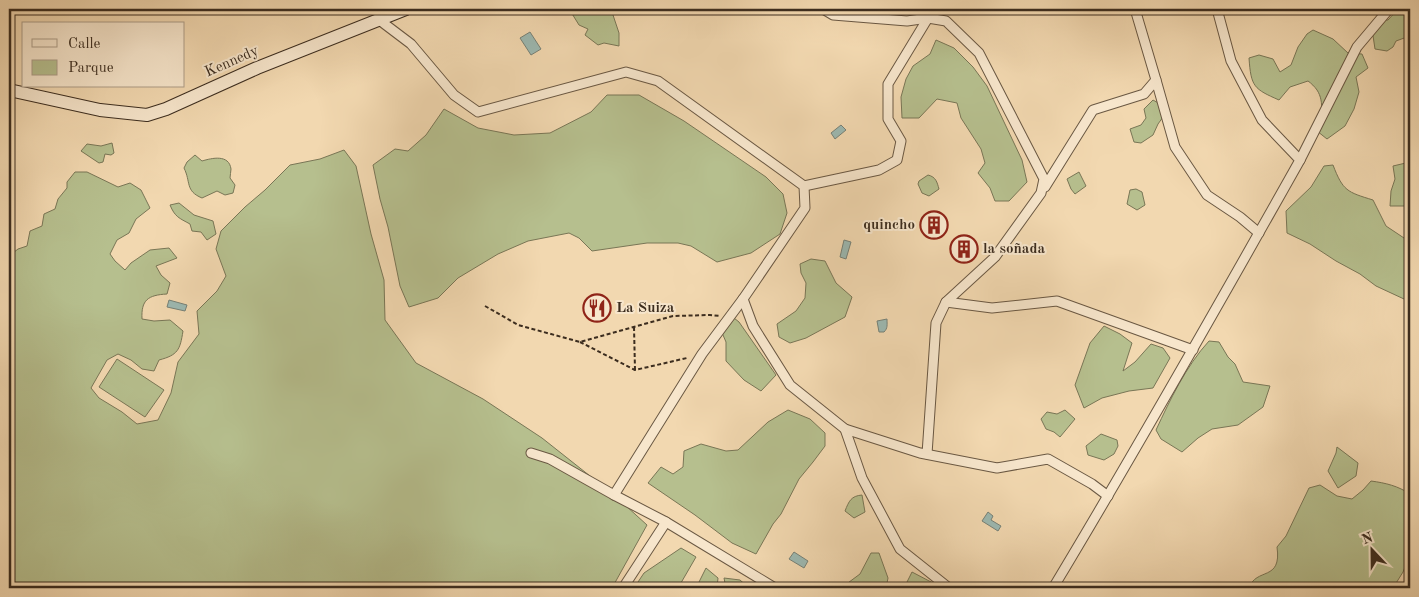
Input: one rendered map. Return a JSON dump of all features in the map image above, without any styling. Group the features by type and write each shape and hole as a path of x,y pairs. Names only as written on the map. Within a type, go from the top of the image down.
{"main road":[{"name":"Kennedy","path":"9,90 100,110 147,115 166,109 257,68 406,9"}],"street":[{"path":"823,9 833,15 907,21 928,18 946,21 979,53 1044,179 1040,193"},
{"path":"378,19 411,44 454,95 478,112 626,72 658,80 804,186 879,170 897,160 901,141 888,119 888,84 933,9"},
{"path":"1135,9 1175,147 1208,195 1259,233"},
{"path":"1217,9 1231,61 1262,120 1300,160"},
{"path":"1053,588 1193,350 1259,233 1300,160 1357,47 1389,9"},
{"path":"927,454 936,323 946,302 996,257 1093,110 1144,94 1156,80"},
{"path":"614,495 702,354 743,299 805,208 804,186"},
{"path":"743,299 753,326 790,385 845,430 927,454 997,468 1048,459 1092,484 1108,496"},
{"path":"946,302 992,308 1056,301 1193,350"},
{"path":"845,430 862,478 900,549 949,588"},
{"path":"531,453 550,459 666,522 775,588"},
{"path":"623,588 666,522"}],"path":[{"path":"485,306 518,325 580,342 635,370 702,354"},
{"path":"580,342 673,316 710,315 730,317"},
{"path":"634,327 635,370"}],"green space":[{"path":"564,9 611,9 619,33 619,46 604,43 598,45 585,35 588,29 579,25 571,12"},
{"path":"1398,9 1410,9 1410,29 1407,37 1396,41 1393,47 1387,51 1375,49 1372,29 1378,20 1388,20"},
{"path":"1313,30 1333,39 1348,53 1362,54 1368,68 1356,77 1359,92 1354,109 1345,126 1327,139 1317,131 1322,105 1319,95 1312,84 1308,81 1290,87 1279,100 1264,93 1255,86 1250,68 1249,58 1259,55 1273,59 1280,72 1291,65 1298,47 1307,34"},
{"path":"936,40 954,48 973,67 987,86 1022,160 1027,182 1009,201 995,201 990,188 978,173 985,163 981,149 961,118 957,103 937,99 919,118 902,118 901,97 906,79 913,66 930,54"},
{"path":"607,95 639,95 684,121 766,177 783,194 787,213 780,234 751,253 717,262 691,246 678,243 647,243 592,251 579,238 569,233 528,241 498,254 458,278 438,298 409,307 400,286 373,165 395,149 408,151 426,135 444,109 478,128 514,135 550,133 591,112"},
{"path":"1153,100 1160,104 1163,117 1153,135 1141,143 1134,142 1130,129 1141,125 1146,118 1144,109"},
{"path":"112,143 114,153 111,155 105,154 103,162 99,163 81,151 87,144 101,146"},
{"path":"344,150 356,166 371,234 384,280 385,320 416,363 483,399 542,438 614,495 647,525 612,588 9,588 9,256 18,249 27,246 30,231 42,226 44,214 55,209 58,199 67,188 67,182 75,172 87,172 118,187 130,183 141,190 150,208 136,219 129,233 117,240 110,254 125,270 131,263 150,250 169,248 177,258 156,266 161,275 170,283 167,294 150,297 144,303 142,319 154,321 170,320 183,331 181,343 174,354 159,360 154,371 142,369 131,360 118,354 107,360 91,388 99,398 137,424 158,420 171,393 178,362 199,334 197,311 217,291 226,276 216,249 221,231 290,165 320,159"},
{"path":"195,155 202,161 220,158 230,164 230,178 235,185 233,193 225,195 217,191 202,198 193,192 189,186 184,168 187,162"},
{"path":"1410,162 1410,202 1406,206 1390,206 1391,191 1395,179 1393,166"},
{"path":"1333,165 1340,180 1347,189 1357,195 1373,200 1386,226 1410,242 1410,291 1404,299 1376,286 1360,274 1310,244 1287,233 1286,211 1311,187 1324,166"},
{"path":"1079,172 1086,186 1075,194 1067,179"},
{"path":"928,175 934,178 939,189 929,196 922,193 918,184 919,181"},
{"path":"1136,189 1142,192 1145,205 1137,210 1127,204 1130,190"},
{"path":"179,203 194,215 213,221 216,234 207,240 201,232 192,231 190,224 178,217 170,205"},
{"path":"811,259 825,261 836,283 852,297 845,317 806,338 790,343 779,337 777,324 796,311 805,298 806,283 801,273 800,264"},
{"path":"734,318 739,322 776,375 761,391 744,380 726,361 726,342 720,328"},
{"path":"1104,326 1132,343 1123,371 1135,362 1151,344 1163,348 1170,358 1153,388 1129,391 1102,398 1084,408 1075,385 1090,343"},
{"path":"1209,341 1219,342 1228,357 1235,364 1243,382 1270,386 1263,407 1238,425 1212,429 1182,452 1161,439 1156,430 1186,372"},
{"path":"117,359 164,390 145,417 99,387"},
{"path":"788,410 810,419 825,433 825,446 799,479 781,514 756,554 732,543 648,483 661,467 673,474 683,467 684,451 701,444 726,451 738,450 768,422"},
{"path":"1065,410 1075,419 1060,437 1046,429 1041,419 1047,412 1057,414"},
{"path":"1101,434 1117,440 1118,446 1114,454 1104,460 1088,455 1086,446"},
{"path":"1337,447 1358,463 1356,476 1338,488 1328,471"},
{"path":"1371,481 1392,485 1410,494 1410,555 1403,572 1393,588 1249,588 1252,582 1268,573 1276,565 1278,558 1277,547 1286,536 1309,488 1320,485 1337,496 1352,499"},
{"path":"862,495 865,512 854,518 845,511 851,500"},
{"path":"681,548 696,557 678,588 634,588 644,573"},
{"path":"871,553 879,553 888,578 886,588 841,588 860,574"},
{"path":"706,568 718,578 717,588 696,588"},
{"path":"912,572 940,588 894,588 906,584"},
{"path":"724,578 740,580 749,588 726,588"}],"water":[{"path":"530,32 541,49 531,55 520,38"},
{"path":"841,125 846,130 835,139 831,133"},
{"path":"844,240 851,242 846,259 840,257"},
{"path":"169,300 187,305 185,311 167,307"},
{"path":"887,319 886,329 884,332 879,332 877,321"},
{"path":"988,512 993,516 991,520 1001,526 998,531 982,521"},
{"path":"794,552 808,561 804,568 789,559"}],"place":[{"name":"quincho","path":"934,225"},
{"name":"la soñada","path":"964,249"},
{"name":"La Suiza","path":"597,308"}]}
